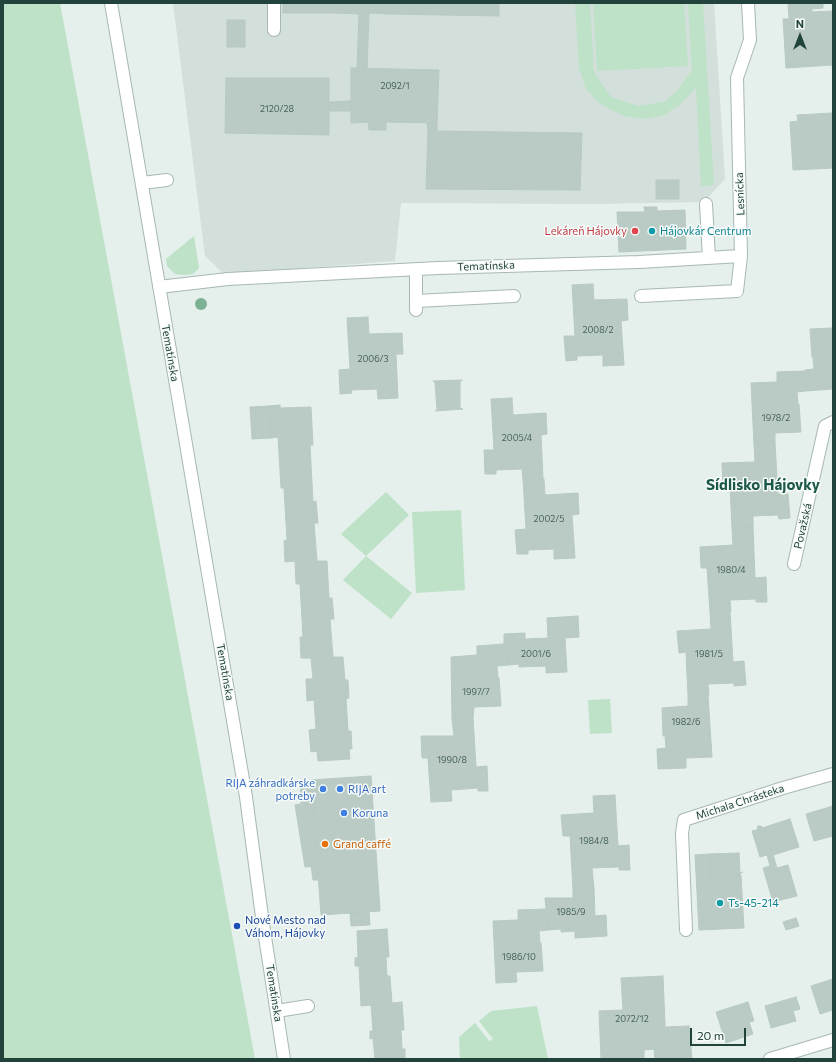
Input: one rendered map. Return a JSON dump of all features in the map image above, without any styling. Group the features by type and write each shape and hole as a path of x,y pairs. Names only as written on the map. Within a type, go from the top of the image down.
{"street":[{"name":"Tematínska","path":"111,3 246,797 263,924 284,1059"},
{"path":"274,3 274,30"},
{"name":"Lesnícka","path":"641,296 737,291 741,256 737,78 750,40 748,3"},
{"path":"142,183 167,180"},
{"path":"706,204 709,258"},
{"name":"Tematínska","path":"159,287 210,280 741,256"},
{"path":"416,270 416,305 514,296"},
{"name":"Považská","path":"794,564 825,426 833,422"},
{"name":"Michala Chrásteka","path":"686,930 682,833 684,820 833,774"},
{"path":"277,1011 308,1006"},
{"path":"770,1059 833,1040"}],"shaded area":[{"path":"173,3 714,3 725,179 704,202 593,204 401,203 395,261 224,274 205,256"}],"green space":[{"path":"3,3 60,3 255,1059 3,1059"},
{"path":"575,3 590,3 594,72 611,97 638,106 664,102 677,91 692,70 688,3 703,3 714,185 701,186 696,87 681,104 664,115 645,119 624,116 597,101 586,89 579,68"},
{"path":"593,3 684,3 688,66 597,71"},
{"path":"194,236 199,268 193,274 175,274 167,266 166,259"},
{"path":"386,492 409,515 366,556 341,534"},
{"path":"461,510 465,590 416,593 412,512"},
{"path":"366,556 412,593 391,619 343,580"},
{"path":"610,699 612,733 590,734 588,700"},
{"path":"537,1006 548,1059 460,1059 459,1037 475,1023 489,1041 493,1039 479,1021 491,1011"}],"building":[{"path":"283,3 336,3 336,13 283,13"},
{"path":"336,3 389,3 389,14 369,13 367,69 357,69 359,14 336,13"},
{"path":"389,3 499,3 499,16 389,14"},
{"path":"788,3 823,3 823,8 812,9 812,12 833,11 833,74 832,65 786,68 783,19 789,19"},
{"path":"227,20 245,20 245,47 227,47"},
{"path":"351,68 439,70 437,123 386,122 386,130 369,130 368,122 351,123"},
{"path":"226,78 329,78 329,135 225,133"},
{"path":"350,101 351,111 329,111 329,102"},
{"path":"833,113 833,168 793,170 790,122 798,121 797,115"},
{"path":"427,123 437,123 437,131 428,131"},
{"path":"428,131 582,133 580,190 426,189"},
{"path":"656,180 679,180 679,199 656,199"},
{"name":"Hájovkár Centrum","path":"644,207 657,207 657,211 685,210 686,249 619,252 617,212 645,212"},
{"path":"593,284 594,300 627,299 628,320 621,321 624,365 603,366 603,355 577,356 577,360 566,361 564,336 575,336 572,285"},
{"path":"368,317 369,334 402,333 403,354 396,354 398,398 378,399 377,389 351,390 352,393 340,394 339,370 350,369 347,318"},
{"path":"833,328 833,389 806,391 805,370 814,369 810,329"},
{"path":"805,371 806,391 797,392 801,432 775,433 775,443 754,445 751,383 777,382 777,372"},
{"path":"462,380 460,381 460,408 463,409 435,411 437,410 435,382 433,381"},
{"path":"512,398 513,415 546,413 547,434 541,435 543,479 523,479 522,469 496,470 496,474 485,474 484,450 494,450 491,399"},
{"path":"280,405 280,408 311,407 313,445 310,445 313,502 316,501 318,523 314,523 317,561 327,561 329,598 332,598 334,619 330,619 333,657 343,657 345,680 348,680 349,698 346,699 348,731 351,731 352,749 349,749 350,759 318,761 317,751 311,752 309,730 316,729 314,700 307,701 306,679 313,679 311,658 301,658 300,637 303,637 300,584 296,584 295,561 285,562 284,541 287,540 284,488 281,488 278,437 271,438 269,406"},
{"path":"269,406 271,438 252,439 250,407"},
{"path":"775,443 778,494 788,494 790,518 779,519 778,515 753,516 753,527 732,528 730,485 723,485 722,463 755,462 754,445"},
{"path":"523,479 544,479 545,495 578,493 579,514 572,515 575,558 554,559 554,549 528,550 528,554 517,554 515,530 526,529"},
{"path":"753,527 755,578 766,577 767,602 756,602 756,599 730,600 731,611 710,612 707,568 701,568 700,547 733,545 732,528"},
{"path":"730,611 733,662 744,661 746,685 734,686 734,683 708,684 709,695 688,696 686,652 679,653 677,631 711,629 710,612"},
{"path":"578,616 579,637 565,638 567,672 546,673 546,666 519,667 519,664 509,665 504,644 504,634 525,633 525,639 548,638 547,618"},
{"path":"504,644 509,665 497,666 501,706 474,707 473,717 452,719 451,657 477,655 477,646"},
{"path":"708,695 712,757 686,758 686,768 658,769 657,749 666,748 665,736 663,736 662,708 688,706 688,696"},
{"path":"473,717 476,767 487,766 488,791 478,791 478,788 451,790 452,801 431,802 428,758 422,758 421,736 454,736 452,719"},
{"path":"371,776 380,911 321,915 311,780"},
{"path":"300,781 311,781 313,804 301,805"},
{"path":"615,795 618,846 629,845 630,870 619,870 619,867 592,868 594,889 573,890 570,836 563,836 561,815 594,813 593,796"},
{"path":"313,804 317,866 305,867 295,805"},
{"path":"833,806 833,836 814,841 806,814"},
{"path":"790,819 799,847 773,855 765,827"},
{"path":"758,826 763,828 765,827 777,868 788,865 797,896 773,902 763,868 770,866 767,855 760,857 752,831 757,830"},
{"path":"739,853 741,876 711,878 710,854"},
{"name":"Ts-45-214","path":"710,854 711,878 741,876 744,928 699,930 695,855"},
{"path":"311,866 317,866 318,880 313,880"},
{"path":"594,889 595,916 606,915 607,936 575,938 575,931 561,932 561,929 548,930 545,898 573,898 573,890"},
{"path":"546,909 548,930 539,931 543,971 516,972 517,982 496,983 493,921 518,920 518,910"},
{"path":"369,912 370,925 351,926 350,913"},
{"path":"796,918 799,926 786,930 783,922"},
{"path":"387,929 389,957 386,957 387,976 390,976 392,1003 361,1006 359,966 355,966 355,958 358,957 357,931"},
{"path":"663,976 666,1048 644,1050 644,1059 601,1059 599,1011 623,1010 621,978"},
{"path":"833,979 833,1010 820,1014 811,986"},
{"path":"796,997 800,1009 793,1011 796,1021 771,1028 765,1006"},
{"path":"402,1002 404,1030 401,1030 402,1049 405,1049 405,1059 375,1059 373,1038 370,1039 370,1031 373,1031 371,1005"},
{"path":"748,1002 754,1021 749,1022 753,1034 726,1043 716,1012"},
{"path":"689,1026 692,1059 655,1059 654,1049 666,1048 666,1027"}],"place":[{"name":"Lekáreň Hájovky","path":"635,231"},
{"name":"Hájovkár Centrum","path":"652,231"},
{"name":"RIJA záhradkárske potreby","path":"323,789"},
{"name":"RIJA art","path":"340,789"},
{"name":"Koruna","path":"344,813"},
{"name":"Grand caffé","path":"325,844"},
{"name":"Ts-45-214","path":"720,903"},
{"name":"Nové Mesto nad Váhom, Hájovky","path":"237,926"}],"district":[{"name":"Sídlisko Hájovky","path":"763,485"}]}
